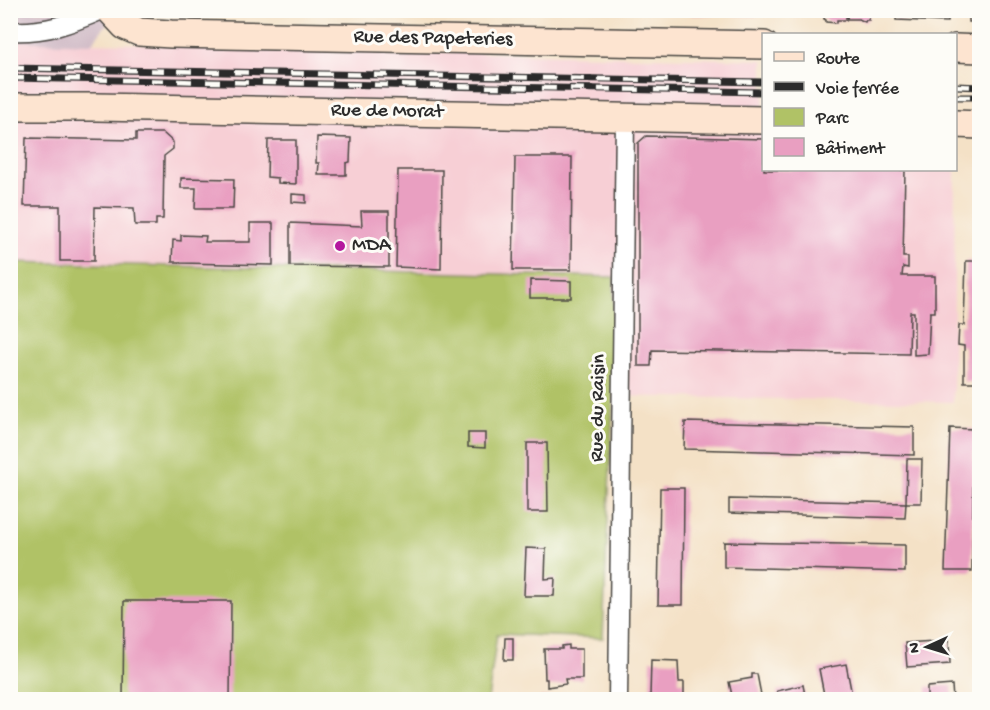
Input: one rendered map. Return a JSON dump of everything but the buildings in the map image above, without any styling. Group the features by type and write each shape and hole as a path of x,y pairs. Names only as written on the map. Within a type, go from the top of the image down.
{"street":[{"path":"10,31 25,32 56,28 102,10"},
{"name":"Rue des Papeteries","path":"110,10 125,26 139,32 171,34 762,45"},
{"path":"957,48 980,49"},
{"name":"Rue de Morat","path":"10,107 762,120"},
{"name":"Rue du Raisin","path":"618,699 625,118"},
{"path":"957,124 980,124"}],"shaded area":[{"path":"11,11 117,11 91,44 11,41"},
{"path":"11,41 762,60 762,171 955,171 953,402 613,396 11,321"}],"green space":[{"path":"11,262 614,277 613,396 603,638 497,634 488,699 11,700"}],"railway":[{"path":"10,68 762,82"},
{"path":"10,78 762,92"},
{"path":"957,86 980,87"},
{"path":"957,97 980,97"}],"place":[{"name":"MDA","path":"340,246"}]}
